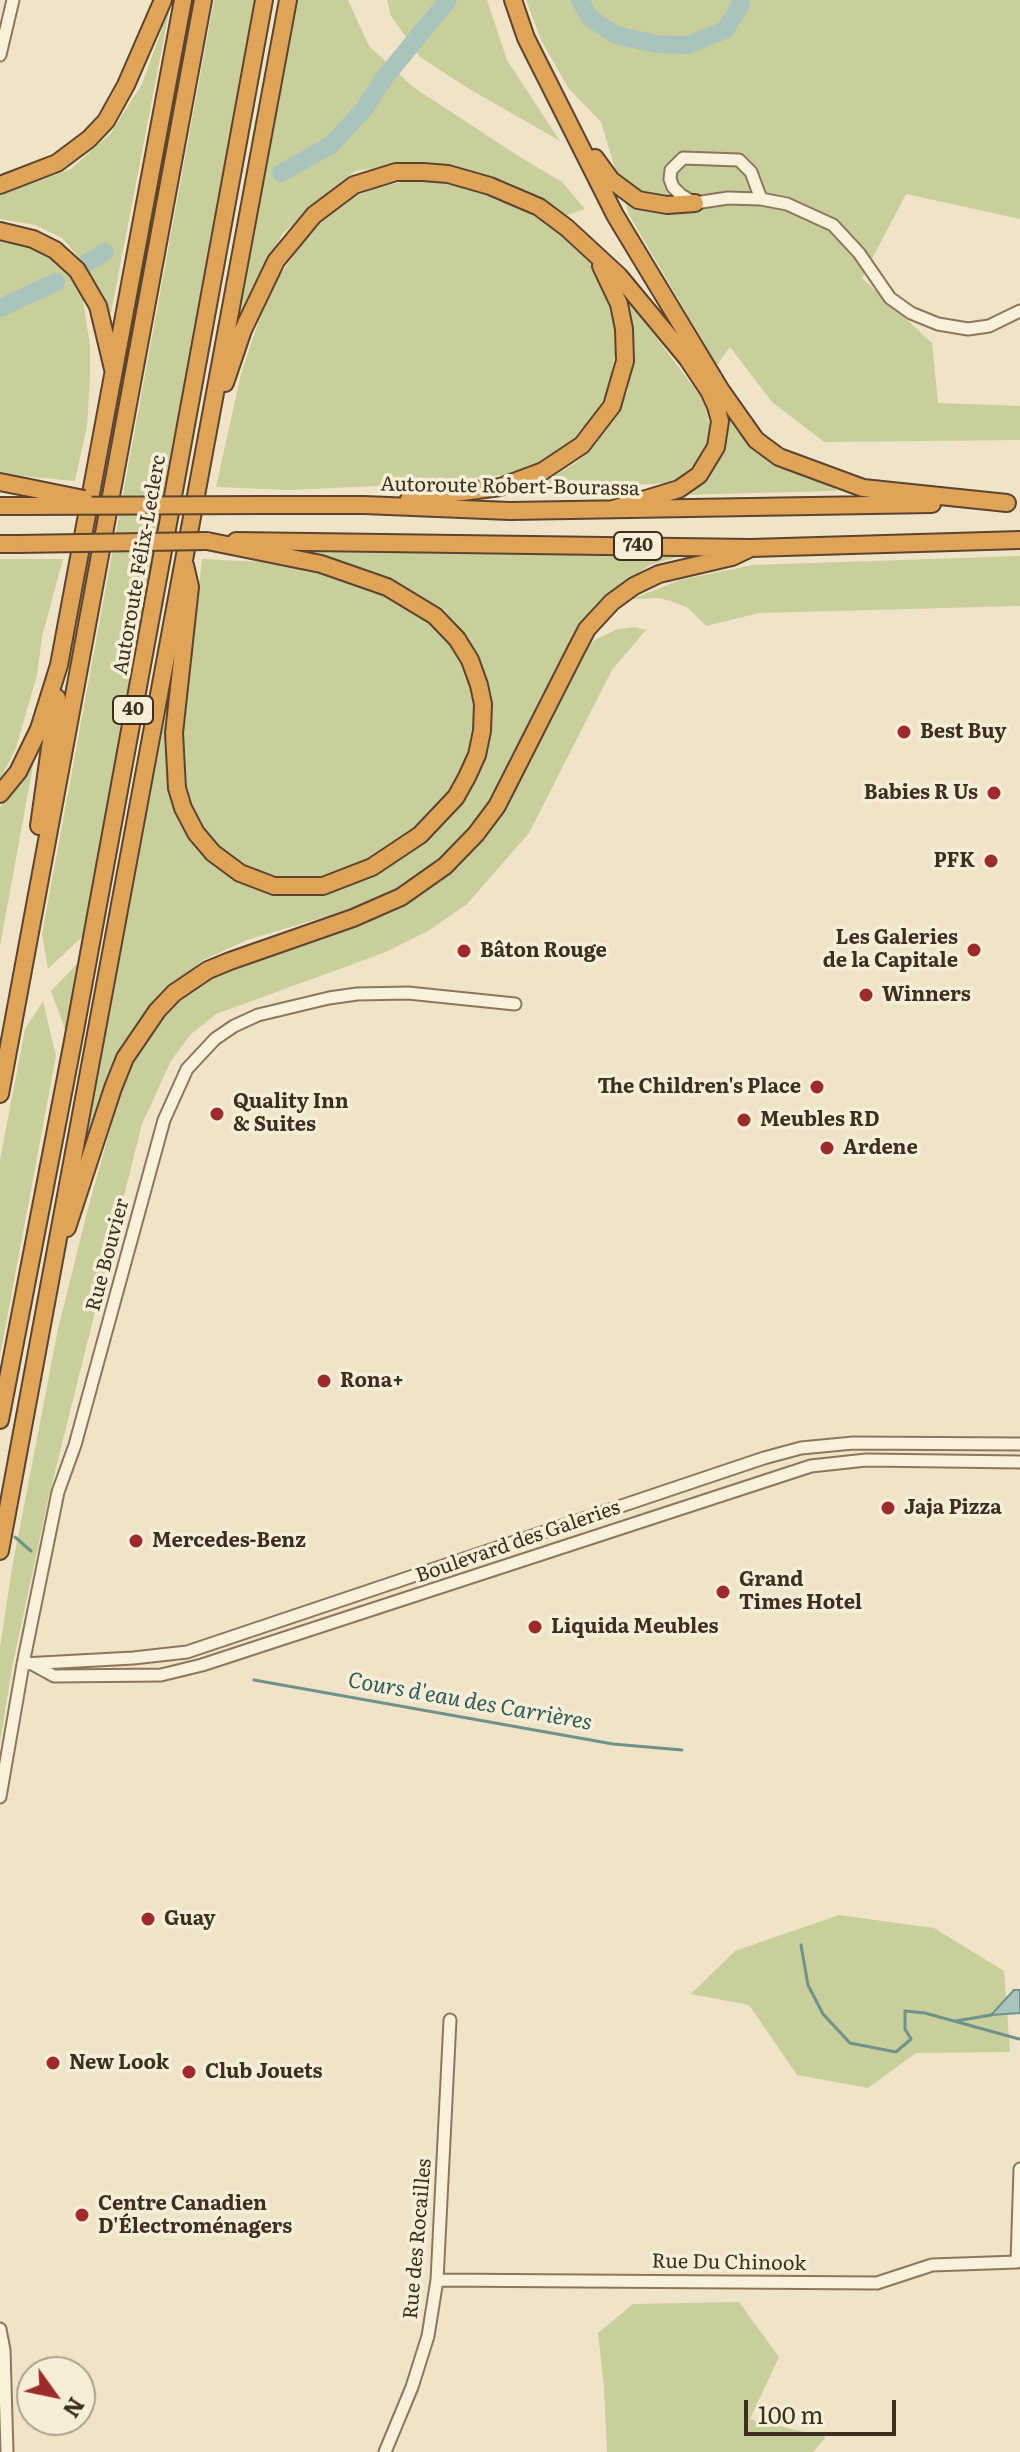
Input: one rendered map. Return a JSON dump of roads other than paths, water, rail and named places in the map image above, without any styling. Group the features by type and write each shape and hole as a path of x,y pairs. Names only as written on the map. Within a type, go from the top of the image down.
{"highway":[{"path":"0,185 57,163 89,139 106,121 126,85 163,0"},
{"path":"0,794 18,772 39,729 59,665 183,0"},
{"name":"Autoroute Félix-Leclerc","path":"0,1094 203,0"},
{"name":"Autoroute Félix-Leclerc","path":"0,1420 76,1026 264,0"},
{"path":"0,1551 288,0"},
{"path":"513,0 526,38 615,215 720,389 756,440 779,457 863,488 1013,503"},
{"path":"554,94 611,180 638,200 651,204 695,203"},
{"path":"204,450 243,330 276,261 314,215 354,185 396,172 423,172 490,186 539,207 592,251 643,303 709,391 720,421 719,436 712,456 693,481 666,494 613,509"},
{"path":"0,231 33,239 55,250 77,270 98,306 114,375"},
{"path":"364,505 500,487 543,471 582,445 612,406 625,361 619,304 592,251"},
{"path":"0,482 121,506"},
{"name":"Autoroute Robert-Bourassa","path":"0,506 364,505 510,511 1013,503"},
{"name":"740","path":"255,547 751,548 1020,540"},
{"path":"0,544 207,541 255,547 355,574 417,603 457,639 470,660 483,704 477,755 456,797 420,835 372,867 323,886 274,886 240,873 213,853 196,833 177,788 174,733 190,587 184,557"},
{"path":"47,1290 125,1058 157,1011 174,993 208,970 353,918 401,897 445,866 476,834 497,806 587,629 612,602 634,586 659,574 732,557 751,548"},
{"path":"6,1066 58,693 59,665"}],"street":[{"path":"0,55 13,0"},
{"path":"761,199 751,172 739,160 683,158 671,170 670,179 681,195 695,203 728,198 761,199 787,204 833,225 859,253 890,298 924,319 968,329 989,326 1020,311"},
{"name":"Rue Bouvier","path":"0,1797 28,1665 58,1492 75,1445 164,1120 187,1069 215,1039 234,1026 258,1015 329,998 408,993 515,1004"},
{"name":"Boulevard des Galeries","path":"28,1665 187,1652 801,1448 853,1443 1020,1444"},
{"name":"Boulevard des Galeries","path":"28,1665 54,1676 161,1675 202,1665 811,1466 866,1460 1020,1462"},
{"name":"Rue des Rocailles","path":"385,2452 412,2387 428,2336 437,2280 450,2020"},
{"name":"Rue Du Chinook","path":"437,2280 877,2283 932,2265 1017,2262 1020,2169"},
{"path":"0,2329 4,2350 7,2452"}],"water":[{"path":"1014,1990 1020,1990 1020,2013 991,2015"}],"waterway":[{"path":"281,173 331,145 364,109 385,77 448,0"},
{"path":"580,0 590,18 616,35 656,44 688,45 725,30 741,5 740,0"},
{"path":"88,262 105,252"},
{"path":"0,308 56,282"},
{"name":"Cours d'eau des Carrières","path":"15,1537 31,1551"},
{"name":"Cours d'eau des Carrières","path":"254,1680 613,1744 682,1750"},
{"name":"Cours d'eau des Carrières","path":"801,1945 808,1985 823,2014 850,2043 896,2052 911,2039 905,2029 905,2011 925,2013 1019,2039"},
{"path":"956,2021 991,2015"}],"place":[{"name":"Best Buy","path":"904,732"},
{"name":"Babies R Us","path":"994,793"},
{"name":"PFK","path":"991,861"},
{"name":"Les Galeries de la Capitale","path":"974,950"},
{"name":"Bâton Rouge","path":"464,951"},
{"name":"Winners","path":"866,995"},
{"name":"The Children's Place","path":"817,1087"},
{"name":"Quality Inn & Suites","path":"217,1114"},
{"name":"Meubles RD","path":"744,1120"},
{"name":"Ardene","path":"827,1148"},
{"name":"Rona+","path":"324,1381"},
{"name":"Jaja Pizza","path":"888,1508"},
{"name":"Mercedes-Benz","path":"136,1541"},
{"name":"Grand Times Hotel","path":"723,1592"},
{"name":"Liquida Meubles","path":"535,1627"},
{"name":"Guay","path":"148,1919"},
{"name":"New Look","path":"53,2063"},
{"name":"Club Jouets","path":"189,2072"},
{"name":"Centre Canadien D'Électroménagers","path":"82,2215"}]}
